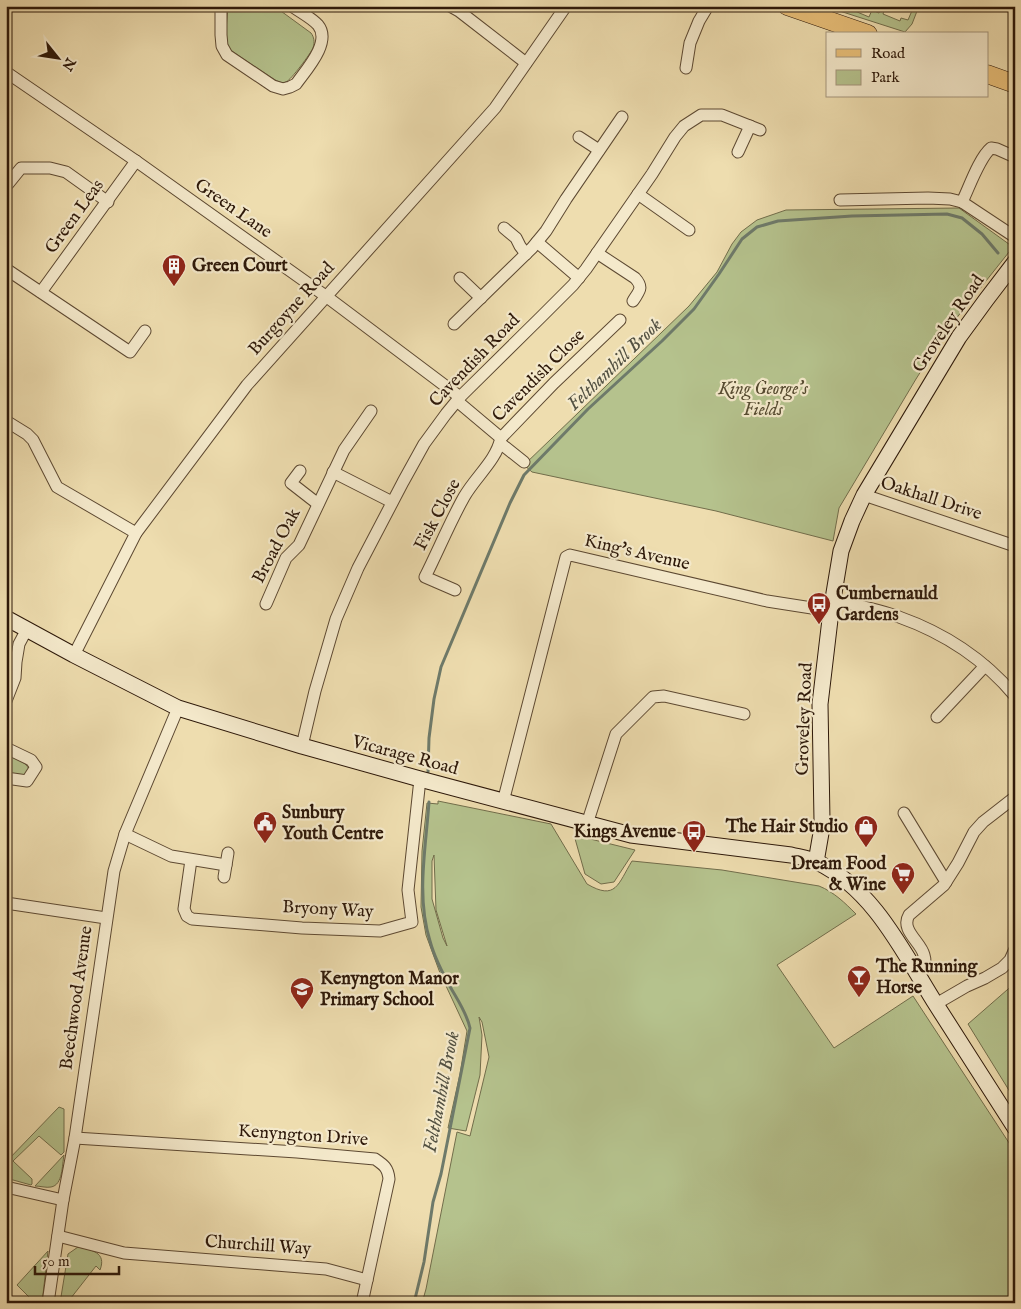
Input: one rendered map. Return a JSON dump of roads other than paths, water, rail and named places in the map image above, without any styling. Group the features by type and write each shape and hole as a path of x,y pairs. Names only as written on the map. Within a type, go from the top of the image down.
{"main road":[{"path":"787,6 862,32"},
{"path":"988,74 1015,84"}],"street":[{"path":"221,6 220,35 222,46 228,55 273,86 283,89 296,84 321,47 322,40 322,32 317,24 292,6"},
{"path":"450,6 526,63"},
{"name":"Burgoyne Road","path":"74,655 136,533 247,385 495,108 566,6"},
{"path":"686,68 690,43 699,21 708,6"},
{"name":"Green Lane","path":"6,72 327,297 459,399"},
{"name":"Cavendish Road","path":"302,746 315,690 336,619 358,568 424,444 446,414 579,278 684,126 700,115 722,115 755,128 738,152"},
{"path":"454,324 526,254 546,231 566,198 622,117"},
{"path":"579,137 599,150"},
{"path":"962,202 987,151 991,148 997,149 1015,157"},
{"name":"Green Leas","path":"41,292 136,162"},
{"path":"8,184 21,168 50,168 66,172 108,202"},
{"path":"638,194 689,230"},
{"path":"840,200 950,199 962,202 1015,237"},
{"path":"504,228 516,238 526,254"},
{"path":"537,242 579,278"},
{"path":"597,253 640,283 640,289 633,301"},
{"name":"Groveley Road","path":"816,862 822,820 820,704 841,551 864,495 959,338 1015,262"},
{"path":"6,268 130,352 145,331"},
{"path":"460,278 481,298"},
{"name":"Cavendish Close","path":"459,399 501,440 554,383 620,320"},
{"name":"Broad Oak","path":"266,604 286,558 300,545 344,450 371,411"},
{"path":"6,421 33,440 57,486 136,533"},
{"path":"501,440 524,462"},
{"name":"Fisk Close","path":"455,590 425,577 465,496 494,457 501,440"},
{"name":"Broad Oak","path":"300,471 291,482 318,504"},
{"path":"333,472 392,502"},
{"name":"Oakhall Drive","path":"864,495 1015,546"},
{"name":"King's Avenue","path":"503,802 566,557 570,555 766,601 832,606"},
{"path":"832,606 898,616 942,635 972,655 1005,684 1015,696"},
{"name":"Vicarage Road","path":"6,618 178,708 302,746 420,780 631,835 791,855 816,862"},
{"path":"6,701 16,678 19,644 27,629"},
{"path":"937,717 985,666"},
{"path":"587,824 616,734 653,697 664,696 744,714"},
{"name":"Beechwood Avenue","path":"48,1303 63,1200 75,1138 114,871 125,834 178,708"},
{"path":"6,748 31,760 36,767 27,781 6,778"},
{"name":"Bryony Way","path":"191,860 184,909 187,916 192,919 302,928 380,931 412,922 408,890 420,780"},
{"path":"918,973 925,963 924,955 908,929 907,919 909,915 946,882 974,832 1015,798"},
{"path":"904,813 946,882"},
{"path":"125,834 171,856 226,865"},
{"path":"224,877 228,853"},
{"path":"816,862 840,877 877,912 918,973 1015,1128"},
{"path":"6,903 106,918"},
{"path":"936,1004 1002,968 1010,960 1015,949"},
{"name":"Kenyngton Drive","path":"75,1138 297,1152 375,1159 383,1164 388,1172 389,1179 362,1303"},
{"path":"6,1187 63,1200"},
{"name":"Churchill Way","path":"58,1236 124,1253 326,1269 367,1280"}],"waterway":[{"name":"Felthamhill Brook","path":"428,772 429,738 434,699 441,667 510,503 524,475 588,409 694,309 742,239 757,227 778,221 852,216 947,214 962,218 982,234 998,253"},
{"name":"Felthamhill Brook","path":"414,1303 424,1262 433,1202 441,1174 470,1028 465,1013 437,959 426,924 423,872 429,802"}],"place":[{"name":"Green Court","path":"174,287"},
{"name":"Cumbernauld Gardens","path":"819,625"},
{"name":"Sunbury Youth Centre","path":"265,844"},
{"name":"The Hair Studio","path":"866,848"},
{"name":"Kings Avenue","path":"694,853"},
{"name":"Dream Food & Wine","path":"903,895"},
{"name":"The Running Horse","path":"859,998"},
{"name":"Kenyngton Manor Primary School","path":"302,1010"}],"park label":[{"name":"King George’s Fields","path":"763,399"}]}
